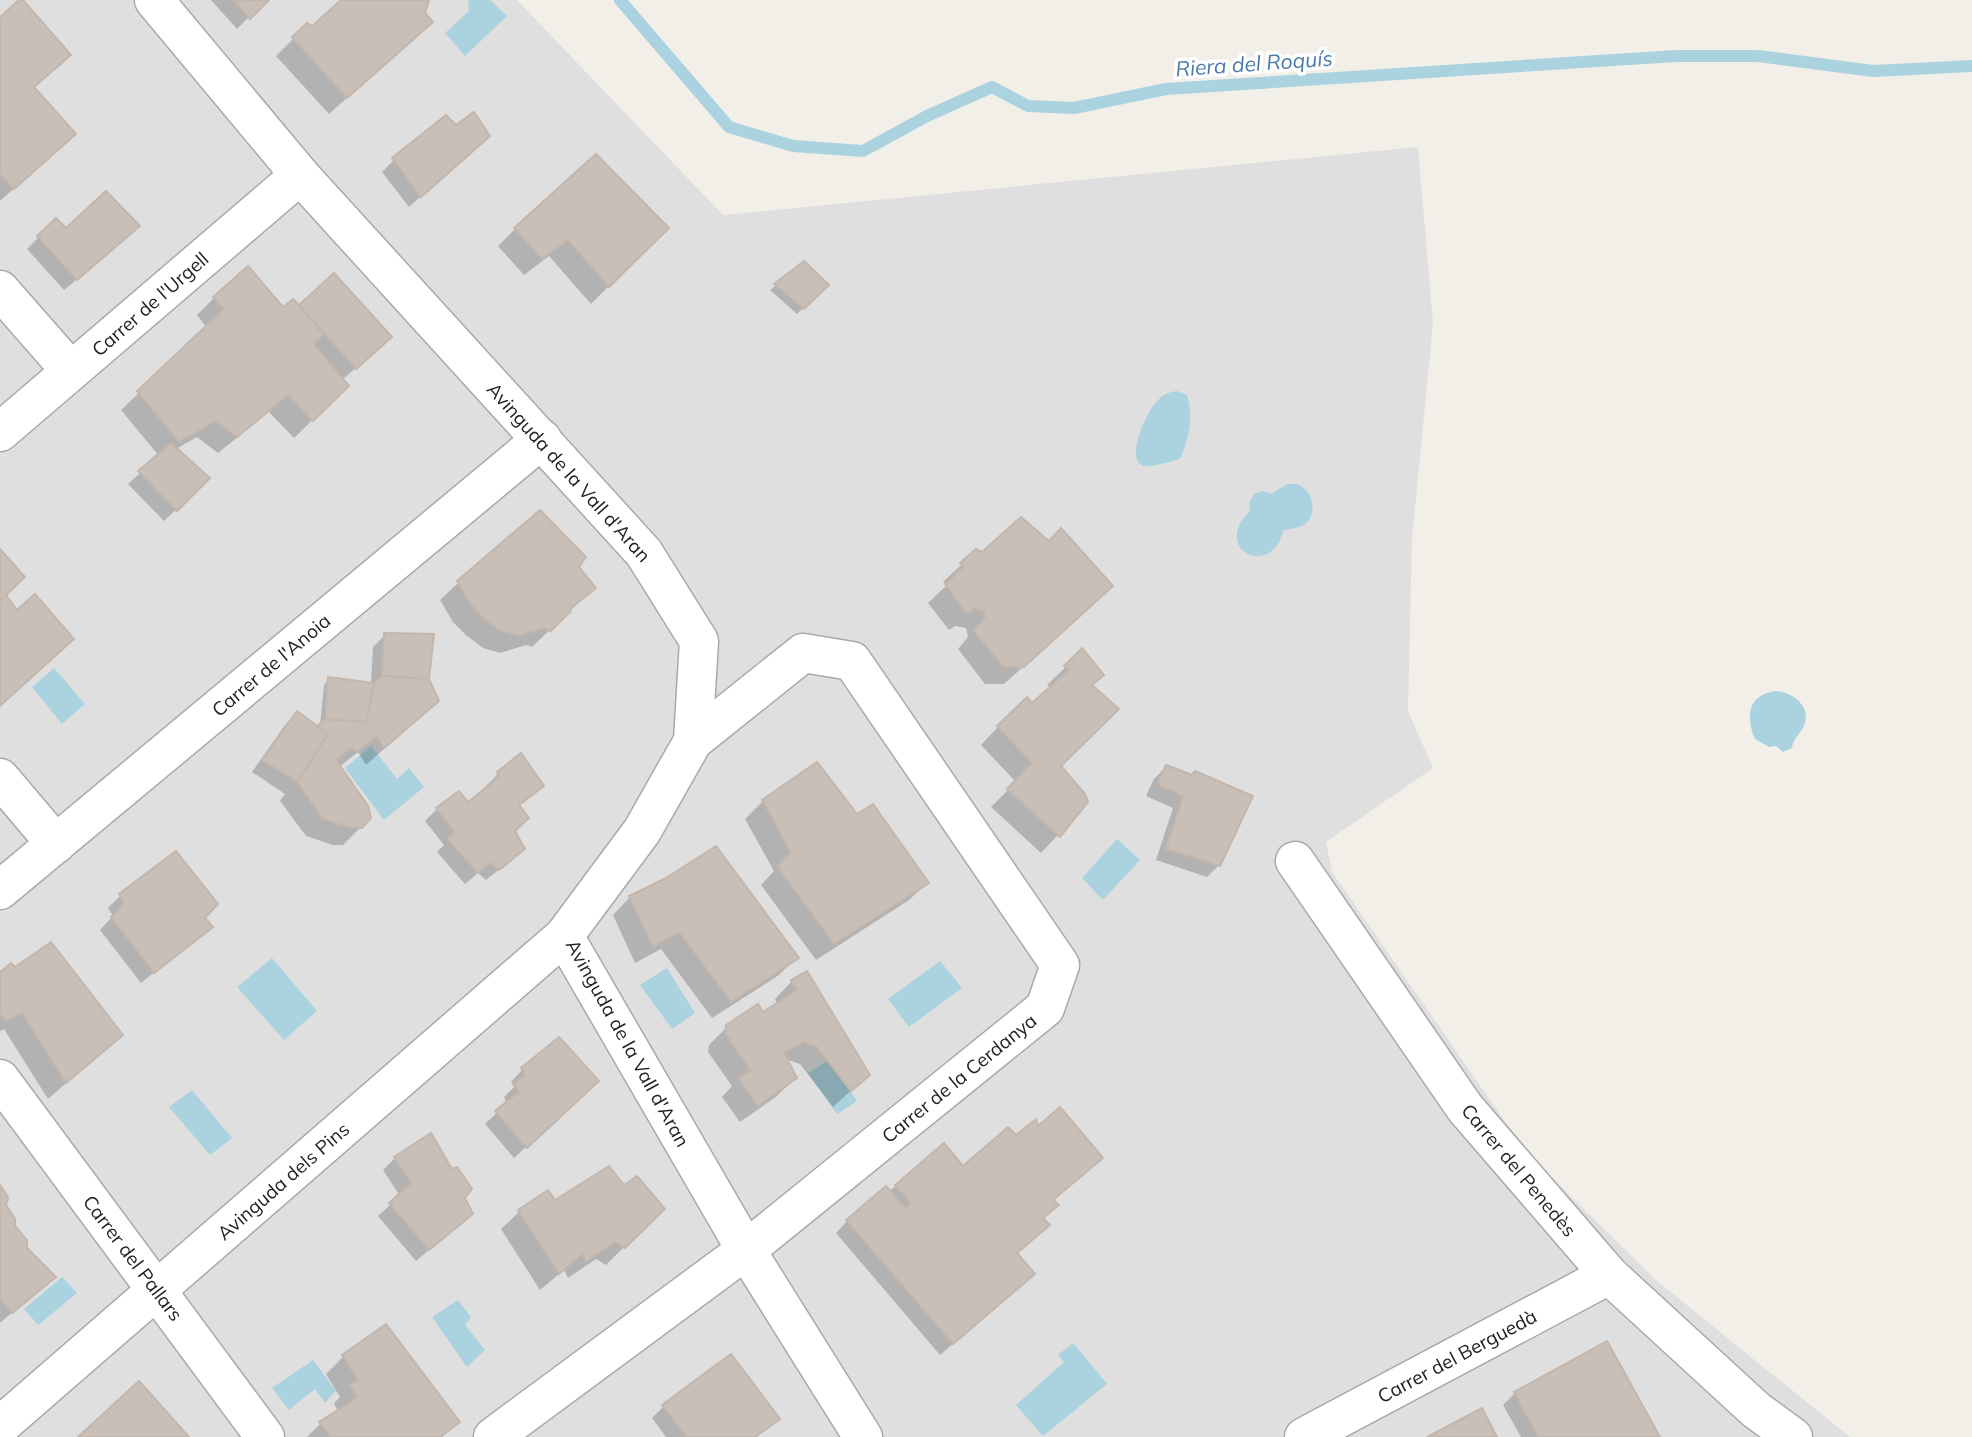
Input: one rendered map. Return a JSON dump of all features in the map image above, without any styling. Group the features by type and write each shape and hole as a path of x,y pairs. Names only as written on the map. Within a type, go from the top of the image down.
{"street":[{"name":"Avinguda de la Vall d'Aran","path":"154,0 300,175 644,553 699,641 693,741 642,831 564,936 746,1250 863,1437"},
{"name":"Carrer de l'Urgell","path":"0,432 300,175"},
{"path":"0,290 71,371"},
{"name":"Carrer de l'Anoia","path":"0,890 542,439"},
{"name":"Carrer de la Cerdanya","path":"493,1437 746,1250 1045,1008 1060,965 852,661 803,653 693,741"},
{"path":"0,778 56,844"},
{"name":"Carrer del Penedès","path":"1295,860 1465,1108 1609,1275 1756,1410 1793,1437"},
{"name":"Avinguda dels Pins","path":"0,1426 564,936"},
{"name":"Carrer del Pallars","path":"0,1079 265,1437"},
{"name":"Carrer del Berguedà","path":"1304,1437 1609,1275"}],"shaded area":[{"path":"0,0 517,0 723,215 1418,147 1433,323 1412,540 1408,711 1433,768 1326,842 1332,872 1526,1152 1657,1281 1850,1437 0,1437"}],"water":[{"path":"468,0 490,0 507,16 465,56 445,33 469,11"},
{"path":"1177,391 1187,395 1190,412 1188,435 1180,459 1143,466 1136,453 1144,423 1158,400"},
{"path":"1287,484 1298,484 1308,492 1312,515 1300,527 1283,531 1277,546 1268,554 1247,554 1240,547 1237,537 1239,525 1250,511 1249,503 1254,494 1263,491 1271,494"},
{"path":"54,668 85,704 62,724 32,687"},
{"path":"1778,691 1801,703 1806,714 1803,728 1792,748 1783,752 1776,746 1769,747 1755,739 1750,722 1755,701 1760,696"},
{"path":"371,746 397,779 409,768 424,787 384,820 345,768"},
{"path":"1117,839 1140,860 1103,900 1082,878"},
{"path":"272,958 317,1011 284,1040 237,987"},
{"path":"940,961 962,988 909,1027 888,999"},
{"path":"667,968 695,1013 672,1029 640,985"},
{"path":"829,1060 857,1101 837,1114 808,1073"},
{"path":"192,1090 232,1138 210,1155 169,1107"},
{"path":"62,1277 77,1293 38,1325 24,1309"},
{"path":"458,1300 471,1317 465,1325 485,1350 467,1367 432,1317"},
{"path":"1073,1343 1107,1384 1043,1436 1016,1405 1064,1362 1058,1355"},
{"path":"313,1360 336,1391 325,1403 315,1389 289,1410 272,1388"}],"building":[{"path":"19,0 23,0 71,55 34,87 76,134 14,189 0,174 0,17"},
{"path":"233,0 269,0 250,19"},
{"path":"341,0 429,0 425,13 433,22 347,98 292,37 307,23 312,26"},
{"path":"474,112 490,136 421,197 392,158 446,115 456,125"},
{"path":"596,154 669,228 609,287 568,240 542,259 514,228"},
{"path":"106,191 140,226 77,280 37,236 56,218 66,228"},
{"path":"804,261 829,285 804,309 774,284"},
{"path":"248,266 283,307 293,299 299,305 323,334 314,344 349,386 313,421 288,395 237,437 216,421 179,442 137,391 224,309 213,297"},
{"path":"334,273 392,337 356,369 299,305"},
{"path":"171,443 210,478 177,511 138,471"},
{"path":"540,510 586,557 579,567 596,588 572,607 551,631 545,628 519,636 501,631 483,618 471,605 457,581"},
{"path":"1021,517 1049,541 1061,528 1113,586 1024,667 1003,667 974,631 985,617 984,611 974,609 967,614 945,584 964,567 960,563 976,549 982,552"},
{"path":"0,549 25,577 0,601"},
{"path":"35,594 74,639 0,706 0,601 6,595 17,610"},
{"path":"384,633 434,634 429,679 382,676"},
{"path":"1082,648 1104,675 1092,685 1119,709 1061,766 1085,794 1088,802 1060,837 1007,789 1032,763 997,726 1027,697 1032,703 1069,670 1064,666"},
{"path":"382,676 429,679 439,701 384,748 376,736 357,752 352,748 336,760 368,806 371,818 362,828 352,828 323,819 297,782 328,734 317,726 325,719 366,722 374,683"},
{"path":"328,677 374,683 366,722 325,719"},
{"path":"297,711 328,734 297,782 262,760"},
{"path":"521,753 544,786 519,805 529,818 515,831 525,849 499,870 491,863 478,873 447,839 454,832 436,808 459,791 468,802 499,777 497,772"},
{"path":"817,762 857,814 873,804 929,883 834,944 777,866 791,853 762,800"},
{"path":"1166,765 1192,775 1195,771 1253,796 1220,866 1166,849 1183,796 1157,784"},
{"path":"716,846 799,958 731,1002 679,932 653,947 629,896 666,878"},
{"path":"176,851 218,904 205,918 213,927 154,973 111,917 124,903 119,894"},
{"path":"51,942 123,1035 66,1083 22,1013 6,1021 0,1013 0,972 11,963 15,967"},
{"path":"807,971 870,1075 851,1091 817,1047 804,1042 784,1053 797,1078 758,1106 738,1078 751,1071 725,1033 726,1025 758,1004 763,1012 797,990 791,980"},
{"path":"559,1037 599,1081 527,1148 495,1111 519,1092 514,1084 525,1075 521,1068"},
{"path":"1060,1107 1103,1158 1053,1200 1059,1205 1043,1218 1050,1225 1017,1253 1035,1274 953,1344 846,1220 886,1186 905,1208 911,1203 895,1185 944,1143 963,1166 1008,1127 1016,1135 1036,1119 1038,1126"},
{"path":"431,1133 452,1169 457,1167 472,1189 465,1198 473,1214 429,1250 389,1203 411,1183 394,1157"},
{"path":"609,1166 624,1185 637,1176 665,1209 625,1248 615,1242 586,1262 582,1254 559,1274 518,1210 548,1190 555,1200"},
{"path":"0,1185 8,1197 6,1205 15,1219 15,1226 27,1240 27,1248 56,1277 12,1313 0,1299"},
{"path":"386,1324 460,1422 440,1437 331,1437 319,1422 357,1398 350,1384 358,1380 342,1355"},
{"path":"1607,1341 1660,1437 1538,1437 1514,1392"},
{"path":"731,1354 780,1419 755,1437 687,1437 662,1405"},
{"path":"139,1381 189,1437 78,1437"},
{"path":"1482,1408 1497,1437 1427,1437"}],"waterway":[{"name":"Riera del Roquís","path":"620,0 729,127 793,146 863,151 927,116 992,87 1028,106 1074,108 1166,89 1676,56 1758,56 1873,71 1972,66"}]}
